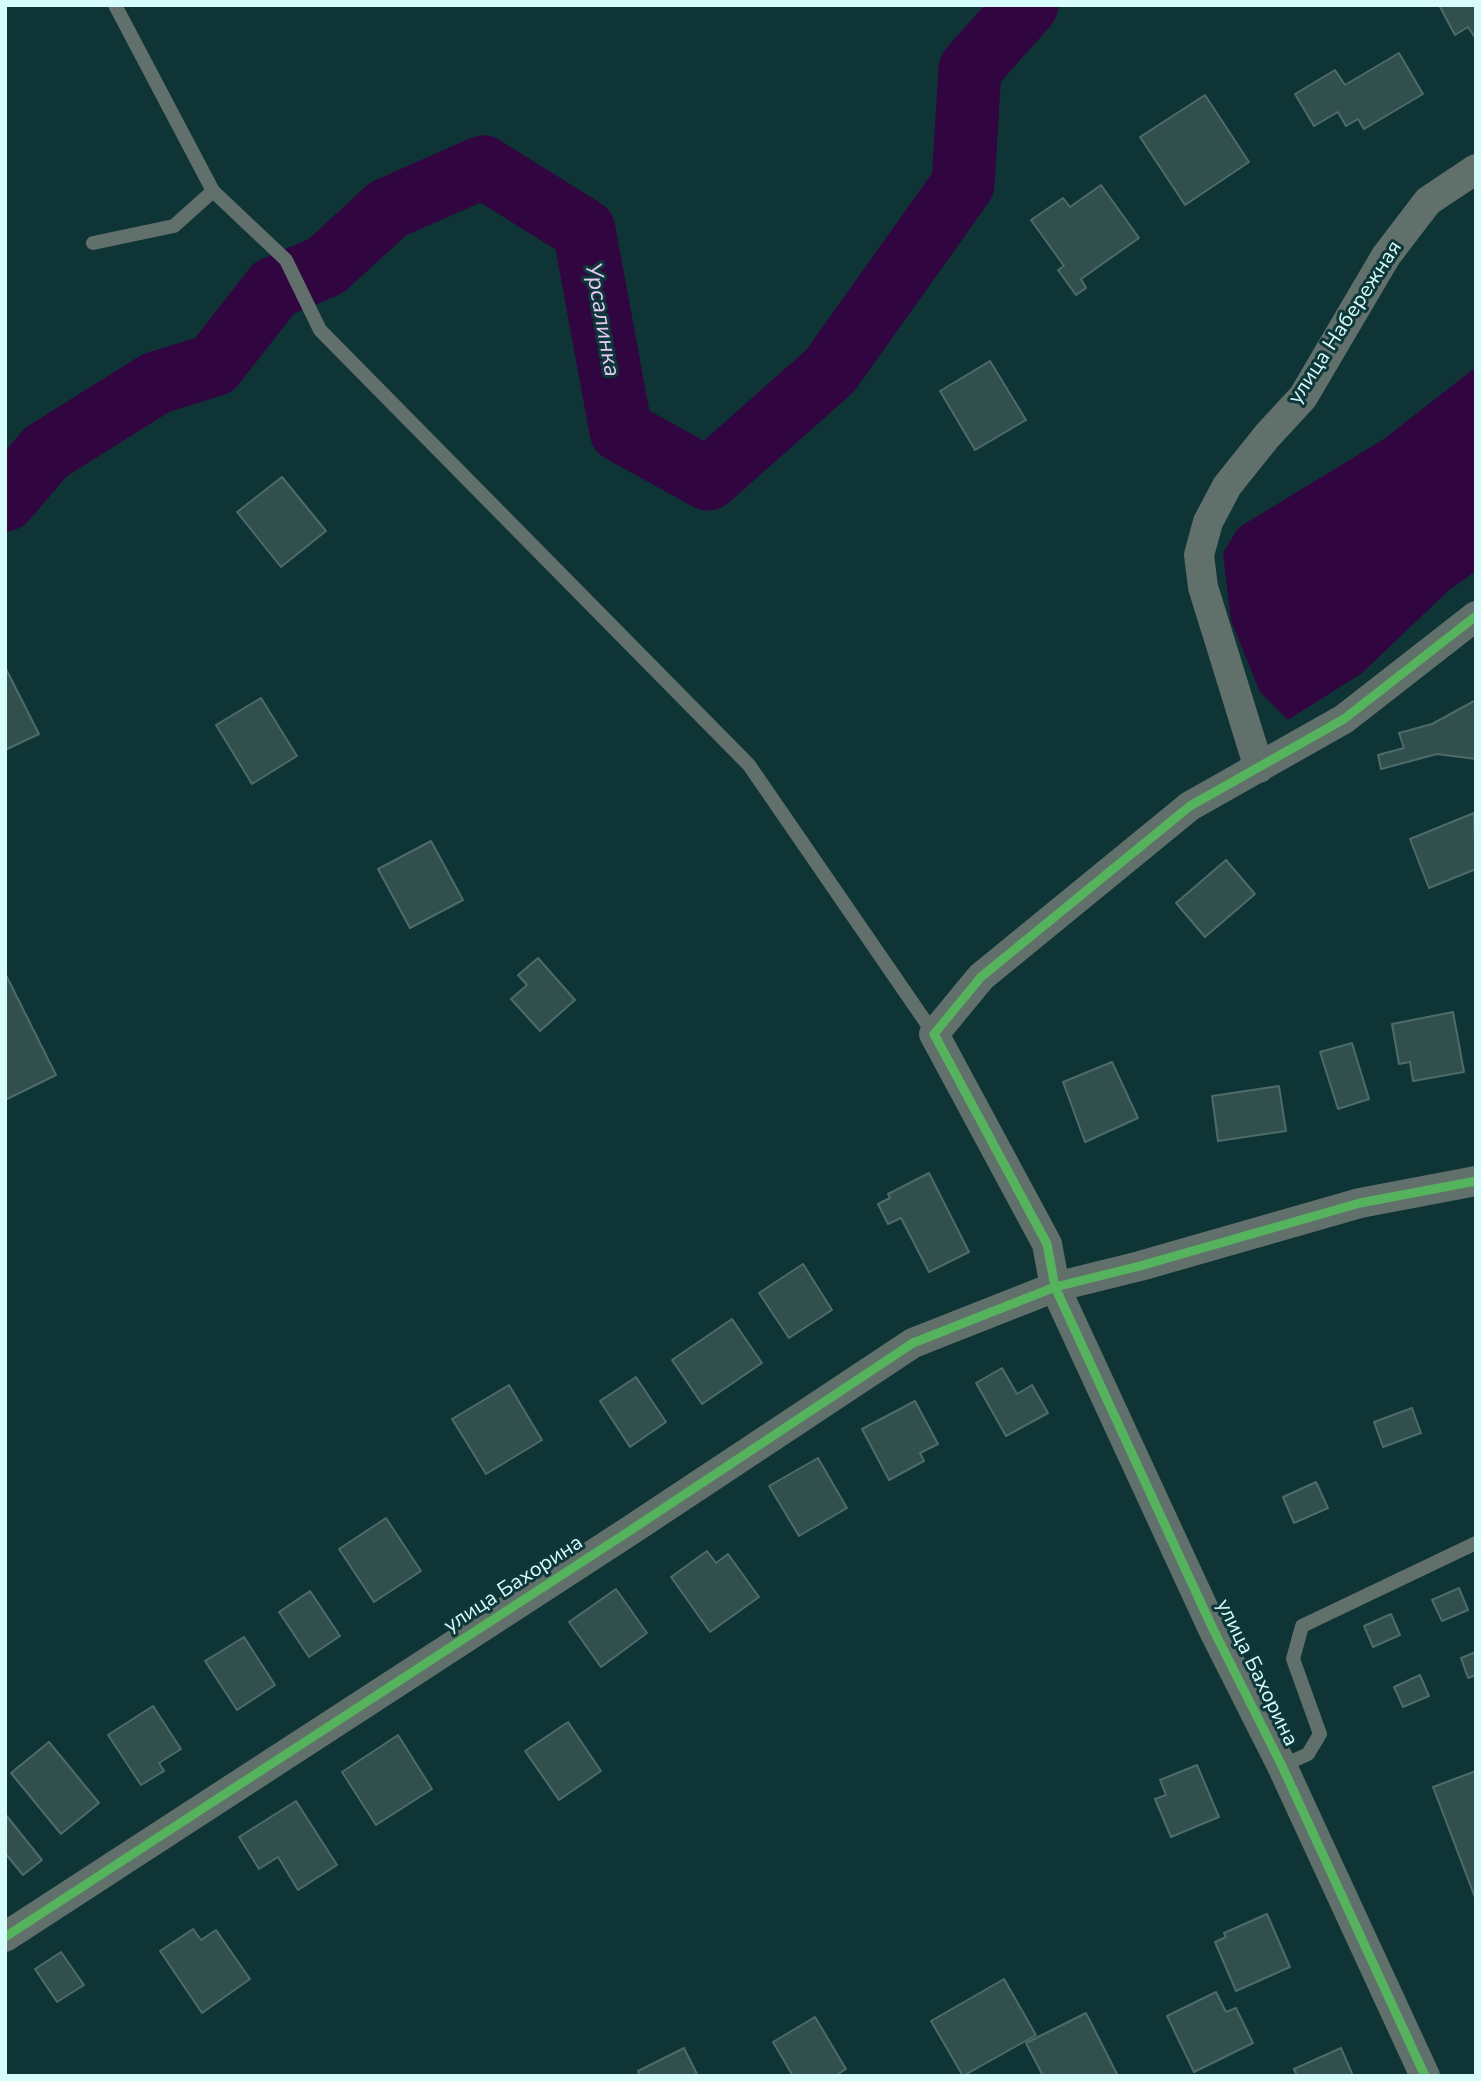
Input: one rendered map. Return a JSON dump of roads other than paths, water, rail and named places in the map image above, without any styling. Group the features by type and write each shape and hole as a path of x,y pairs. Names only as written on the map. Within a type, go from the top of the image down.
{"street":[{"name":"улица Набережная","path":"1259,768 1203,587 1199,555 1208,522 1227,486 1303,397 1386,256 1428,201 1476,169"},
{"path":"1055,1287 1047,1244 934,1034 981,977 1190,806 1344,719 1476,616"},
{"name":"улица Бахорина","path":"5,1937 642,1523 913,1343 1055,1287 1140,1266 1360,1203 1476,1181"},
{"name":"улица Бахорина","path":"1055,1287 1213,1629 1282,1766 1425,2076"}],"lane":[{"path":"114,5 213,191 286,260 320,330 749,765 934,1034"},
{"path":"93,243 174,226 213,191"},
{"path":"1282,1766 1307,1754 1321,1734 1293,1659 1302,1626 1476,1543"}],"waterway":[{"name":"Урсалинка","path":"5,500 46,452 156,383 214,365 274,288 326,266 388,209 483,167 584,230 621,431 708,479 830,371 963,184 970,69 1027,5"}]}
